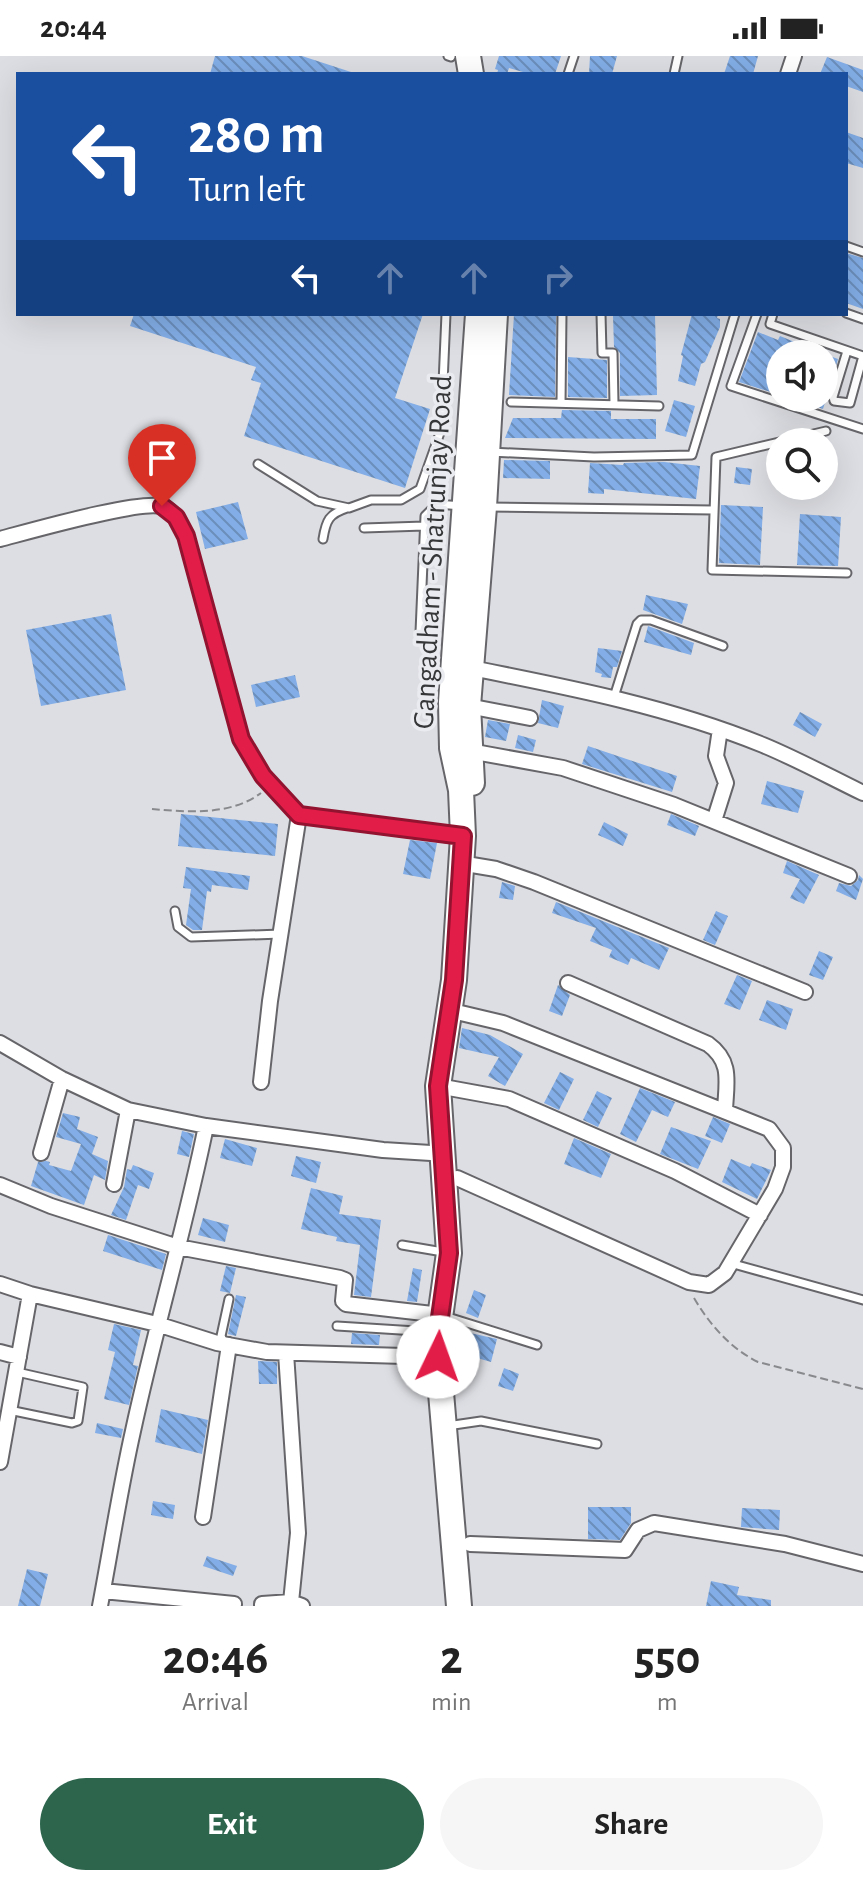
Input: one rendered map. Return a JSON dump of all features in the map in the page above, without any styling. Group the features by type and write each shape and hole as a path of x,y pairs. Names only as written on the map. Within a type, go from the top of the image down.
{"main road":[{"name":"Gangadham - Shatrunjay Road","path":"443,1321 460,1278 463,1227 442,1087 468,837 461,790 462,666 474,506 478,316"},
{"name":"Gangadham - Shatrunjay Road","path":"474,506 487,452 495,316"},
{"name":"Gangadham - Shatrunjay Road","path":"461,750 468,706 462,666"},
{"name":"Gangadham - Shatrunjay Road","path":"451,1162 449,1253 443,1321 445,1426 475,1606"},
{"name":"Gangadham - Shatrunjay Road","path":"459,1606 464,1538"}],"street":[{"path":"0,539 136,506 162,506 176,517 186,536 241,739 270,784 299,815 468,837"},
{"path":"462,666 614,697 720,729 764,745 863,793"},
{"path":"468,706 530,718"},
{"path":"714,821 726,783 716,756 720,729"},
{"path":"461,750 563,768 674,805 849,876"},
{"path":"261,1082 299,815"},
{"path":"465,864 496,869 534,882 805,992"},
{"path":"568,983 708,1044 720,1053 726,1068 725,1111"},
{"path":"0,1043 62,1079 128,1110 206,1126 451,1162 689,1282 709,1285 725,1273 775,1189 783,1167 783,1148 769,1129 527,1032 452,1011"},
{"path":"41,1153 62,1079"},
{"path":"442,1087 509,1099 675,1171 760,1215"},
{"path":"114,1184 128,1110"},
{"path":"206,1126 132,1434 102,1599 234,1604"},
{"path":"0,1185 51,1206 178,1247 340,1278 346,1284 343,1301 346,1304 443,1321"},
{"path":"0,1284 226,1345 286,1353 444,1364"},
{"path":"1,1453 4,1409 17,1364 30,1294"},
{"path":"203,1517 226,1345"},
{"path":"0,1352 17,1364"},
{"path":"262,1606 296,1604 298,1533 286,1353"},
{"path":"464,1538 625,1550 638,1530 654,1523 785,1544 863,1564"}],"lane":[{"path":"323,539 325,521 334,513 371,500 401,500 420,489 441,430 446,316"},
{"path":"561,403 562,316"},
{"path":"601,316 602,353 613,353 614,404"},
{"path":"487,452 594,457 692,455 734,316"},
{"path":"756,316 731,386 863,429"},
{"path":"772,316 770,324 863,356 850,403 834,401 833,397 847,351"},
{"path":"511,402 659,406"},
{"path":"766,445 716,457 712,570 847,573"},
{"path":"258,464 317,501 349,508"},
{"path":"420,632 425,516 437,504 713,510"},
{"path":"364,528 424,526"},
{"path":"614,697 637,624 641,620 651,620 723,646"},
{"path":"175,911 178,927 191,937 281,934"},
{"path":"402,1245 449,1253"},
{"path":"730,1263 863,1300"},
{"path":"226,1345 221,1336 229,1299"},
{"path":"337,1326 443,1321 537,1345"},
{"path":"4,1409 72,1423 78,1421 83,1387 17,1364"},
{"path":"445,1426 481,1421 597,1444"}],"path":[{"path":"152,809 187,812 237,805 258,796 270,784"},
{"path":"689,1282 706,1316 729,1344 743,1355 758,1362 863,1389"}],"building":[{"path":"215,56 302,56 351,72 211,72"},
{"path":"499,56 561,56 556,72 523,72 509,68 508,72 498,72 495,69"},
{"path":"590,56 617,56 613,72 589,72"},
{"path":"730,56 758,56 754,72 725,72"},
{"path":"827,57 863,70 863,92 848,87 848,72 821,72"},
{"path":"848,133 863,138 863,168 848,164"},
{"path":"848,254 863,258 863,309 848,304"},
{"path":"133,316 422,316 395,398 430,409 405,488 244,436 261,383 251,380 256,367 130,326"},
{"path":"514,316 556,316 555,397 509,395"},
{"path":"613,316 655,316 657,395 620,396 620,353 614,347"},
{"path":"691,316 718,316 720,327 705,362 701,364 695,386 678,381"},
{"path":"758,332 778,340 766,340 766,391 739,382"},
{"path":"568,357 607,360 607,398 568,397"},
{"path":"674,400 695,406 686,437 665,431"},
{"path":"562,410 611,411 611,419 656,419 656,439 505,438 513,418 561,418"},
{"path":"504,460 550,461 550,479 503,478"},
{"path":"664,462 700,466 696,499 604,489 604,494 588,493 590,463 623,465"},
{"path":"736,467 752,469 750,485 734,483"},
{"path":"238,502 248,539 205,549 196,512"},
{"path":"721,505 763,507 760,565 719,563"},
{"path":"800,514 841,517 838,566 797,565"},
{"path":"646,595 688,604 682,624 643,610"},
{"path":"111,614 126,690 41,706 26,630"},
{"path":"648,626 694,643 691,655 644,642"},
{"path":"598,648 622,651 611,678 601,677 602,674 595,672"},
{"path":"295,675 300,697 256,707 251,685"},
{"path":"542,700 564,706 558,728 538,723"},
{"path":"800,712 822,724 815,737 793,725"},
{"path":"488,720 510,724 506,741 485,737"},
{"path":"518,735 536,740 533,752 515,748"},
{"path":"588,746 677,776 672,792 582,764"},
{"path":"767,781 804,791 798,813 761,804"},
{"path":"181,814 278,824 275,856 178,846"},
{"path":"671,814 699,826 695,836 667,825"},
{"path":"604,822 628,834 623,846 598,835"},
{"path":"410,840 437,843 430,879 403,874"},
{"path":"787,861 819,875 804,904 790,898 800,879 783,873"},
{"path":"186,867 250,876 248,890 212,885 211,892 207,891 202,930 193,930 186,925 191,889 183,888"},
{"path":"859,875 863,879 856,900 836,891 839,883 851,886"},
{"path":"502,882 515,886 513,900 499,898"},
{"path":"556,902 669,948 659,970 631,958 628,965 609,957 612,950 590,941 596,928 552,913"},
{"path":"716,911 728,916 715,945 703,940"},
{"path":"819,951 833,957 823,980 809,975"},
{"path":"737,975 752,981 740,1010 724,1004"},
{"path":"558,985 570,995 562,1016 549,1011"},
{"path":"767,1000 793,1009 786,1030 759,1020"},
{"path":"462,1028 490,1035 523,1054 505,1086 488,1076 499,1057 459,1048"},
{"path":"560,1072 574,1079 559,1110 544,1103"},
{"path":"640,1088 675,1102 668,1117 652,1110 636,1142 620,1134"},
{"path":"597,1091 612,1098 598,1127 583,1120"},
{"path":"63,1113 80,1117 77,1129 98,1137 92,1154 108,1161 105,1180 94,1175 84,1205 31,1186 38,1162 50,1162 49,1165 71,1171 81,1144 56,1137"},
{"path":"713,1117 730,1124 722,1143 705,1136"},
{"path":"671,1127 711,1141 698,1169 660,1154"},
{"path":"182,1131 194,1134 189,1157 177,1154"},
{"path":"574,1138 611,1154 601,1178 564,1164"},
{"path":"225,1139 257,1148 252,1166 220,1158"},
{"path":"296,1156 321,1162 316,1183 291,1176"},
{"path":"731,1159 750,1167 752,1163 771,1170 757,1199 722,1182"},
{"path":"133,1165 154,1173 149,1189 138,1185 126,1220 111,1215 124,1187 127,1169 131,1170"},
{"path":"311,1188 343,1196 339,1214 381,1220 371,1297 354,1295 360,1245 336,1241 337,1237 301,1229"},
{"path":"203,1218 229,1225 225,1242 198,1235"},
{"path":"108,1235 166,1254 162,1270 103,1251"},
{"path":"226,1266 236,1268 230,1293 220,1291"},
{"path":"413,1268 422,1270 417,1302 407,1301"},
{"path":"474,1290 486,1295 478,1318 466,1313"},
{"path":"236,1295 246,1297 236,1336 228,1334"},
{"path":"114,1324 141,1330 133,1365 138,1366 129,1405 104,1399 115,1352 108,1350"},
{"path":"457,1330 497,1339 491,1362 453,1351"},
{"path":"352,1333 380,1335 379,1345 351,1344"},
{"path":"258,1361 277,1362 277,1384 259,1384"},
{"path":"504,1368 519,1374 513,1391 498,1386"},
{"path":"161,1409 208,1420 202,1454 155,1442"},
{"path":"97,1423 123,1429 121,1438 95,1433"},
{"path":"153,1501 175,1505 173,1519 151,1515"},
{"path":"588,1507 631,1507 631,1523 620,1540 588,1539"},
{"path":"742,1508 780,1510 779,1530 741,1527"},
{"path":"207,1556 237,1566 233,1576 203,1566"},
{"path":"27,1569 48,1574 40,1606 18,1606"},
{"path":"711,1581 739,1587 737,1595 771,1600 771,1606 706,1606"}],"route":[{"path":"162,506 176,517 186,536 241,739 263,776 299,815 463,836 454,980 438,1086 449,1253 438,1332 438,1357"}]}
